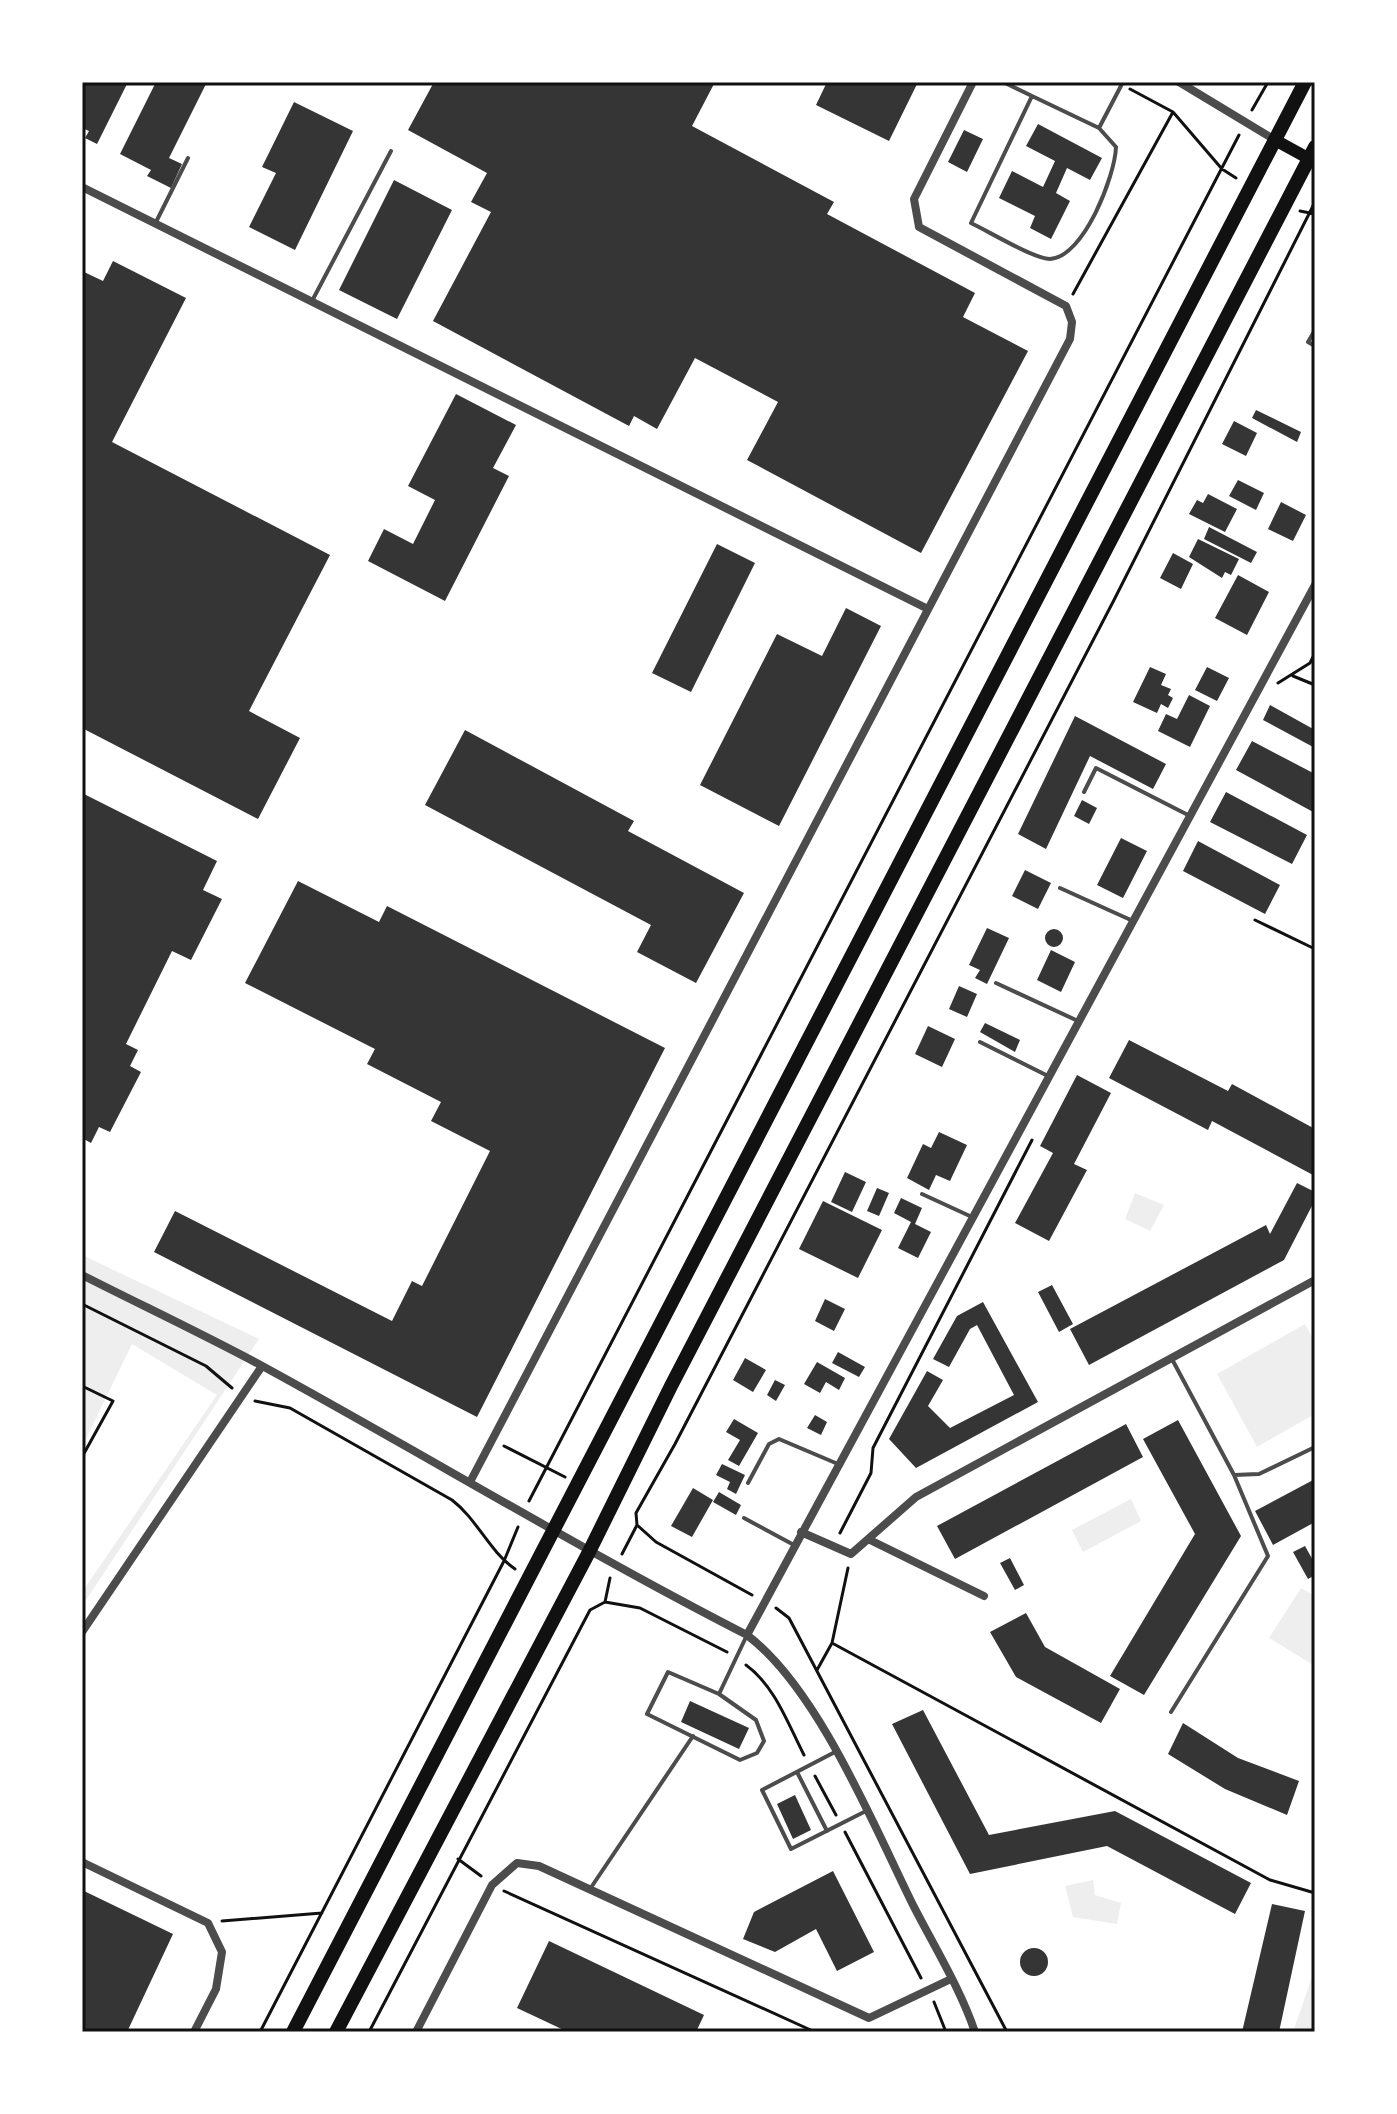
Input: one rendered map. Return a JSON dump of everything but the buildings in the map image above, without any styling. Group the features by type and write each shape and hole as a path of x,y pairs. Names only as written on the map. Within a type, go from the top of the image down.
{"highway":[{"path":"293,2032 1305,82"},
{"path":"336,2032 589,1552 678,1372 1313,156"}],"main road":[{"path":"1275,140 1313,156"}],"street":[{"path":"470,1482 1070,339 1072,322 1066,306 919,227 914,199 973,82"},
{"path":"1179,82 1275,140"},
{"path":"82,187 928,609"},
{"path":"747,1635 1315,585"},
{"path":"82,1275 262,1366 524,1511 589,1552 747,1635 782,1670 835,1752 975,2032"},
{"path":"801,1532 851,1554 916,1497 1314,1284"},
{"path":"82,1632 262,1366"},
{"path":"870,1540 984,1596"},
{"path":"82,1862 208,1923 222,1952 216,1989 194,2032"},
{"path":"416,2032 492,1885 517,1863 539,1866 752,1961 850,2012 869,2018 951,1979"}],"lane":[{"path":"1003,82 1099,128 1116,147 1116,168 1081,239 1066,255 1047,259 971,223 1032,96"},
{"path":"1099,128 1123,84"},
{"path":"312,301 391,151"},
{"path":"155,224 188,158"},
{"path":"1315,330 1308,342 1315,346"},
{"path":"1084,792 1096,768 1190,816"},
{"path":"1060,888 1133,921"},
{"path":"996,983 1078,1021"},
{"path":"980,1042 1048,1076"},
{"path":"922,1194 972,1217"},
{"path":"1171,1712 1268,1556 1234,1475 1173,1361"},
{"path":"748,1483 769,1444 779,1439 838,1464"},
{"path":"1234,1475 1259,1474 1315,1447"},
{"path":"744,1518 794,1545"},
{"path":"719,1694 747,1635"},
{"path":"668,1672 719,1694 756,1720 764,1741 757,1753 740,1760 647,1714 668,1672"},
{"path":"590,1889 693,1736"},
{"path":"835,1752 762,1790 791,1849 866,1811"},
{"path":"797,1772 827,1831"}],"path":[{"path":"260,2032 504,1561 524,1511 1268,82"},
{"path":"1123,84 1173,112 1222,169 1251,186"},
{"path":"1066,306 1173,112"},
{"path":"636,1513 675,1444 1114,600 1315,202"},
{"path":"1285,205 1307,215 1315,214"},
{"path":"1275,685 1310,663 1315,653"},
{"path":"1291,675 1315,685"},
{"path":"1255,920 1315,949"},
{"path":"832,1548 871,1473 873,1448 1033,1139"},
{"path":"82,1304 206,1366 244,1396 262,1405 290,1408 452,1500 469,1512 504,1561 528,1578"},
{"path":"82,1386 113,1401 82,1457"},
{"path":"817,1671 832,1643 851,1554"},
{"path":"369,2032 590,1610"},
{"path":"832,1643 1270,1880 1315,1893"},
{"path":"458,1859 492,1885 815,2032"},
{"path":"208,1923 322,1913"}],"shaded area":[{"path":"1135,1193 1164,1205 1150,1231 1125,1219"},
{"path":"82,1255 259,1339 82,1606 82,1592 217,1395 132,1344 82,1447"},
{"path":"1305,1324 1315,1342 1315,1414 1257,1447 1217,1374"},
{"path":"1131,1499 1141,1521 1083,1552 1072,1530"},
{"path":"1301,1588 1315,1596 1315,1666 1269,1638"},
{"path":"1093,1880 1095,1895 1121,1903 1117,1924 1073,1917 1065,1886"},
{"path":"1315,1968 1315,2032 1293,2032"}]}
